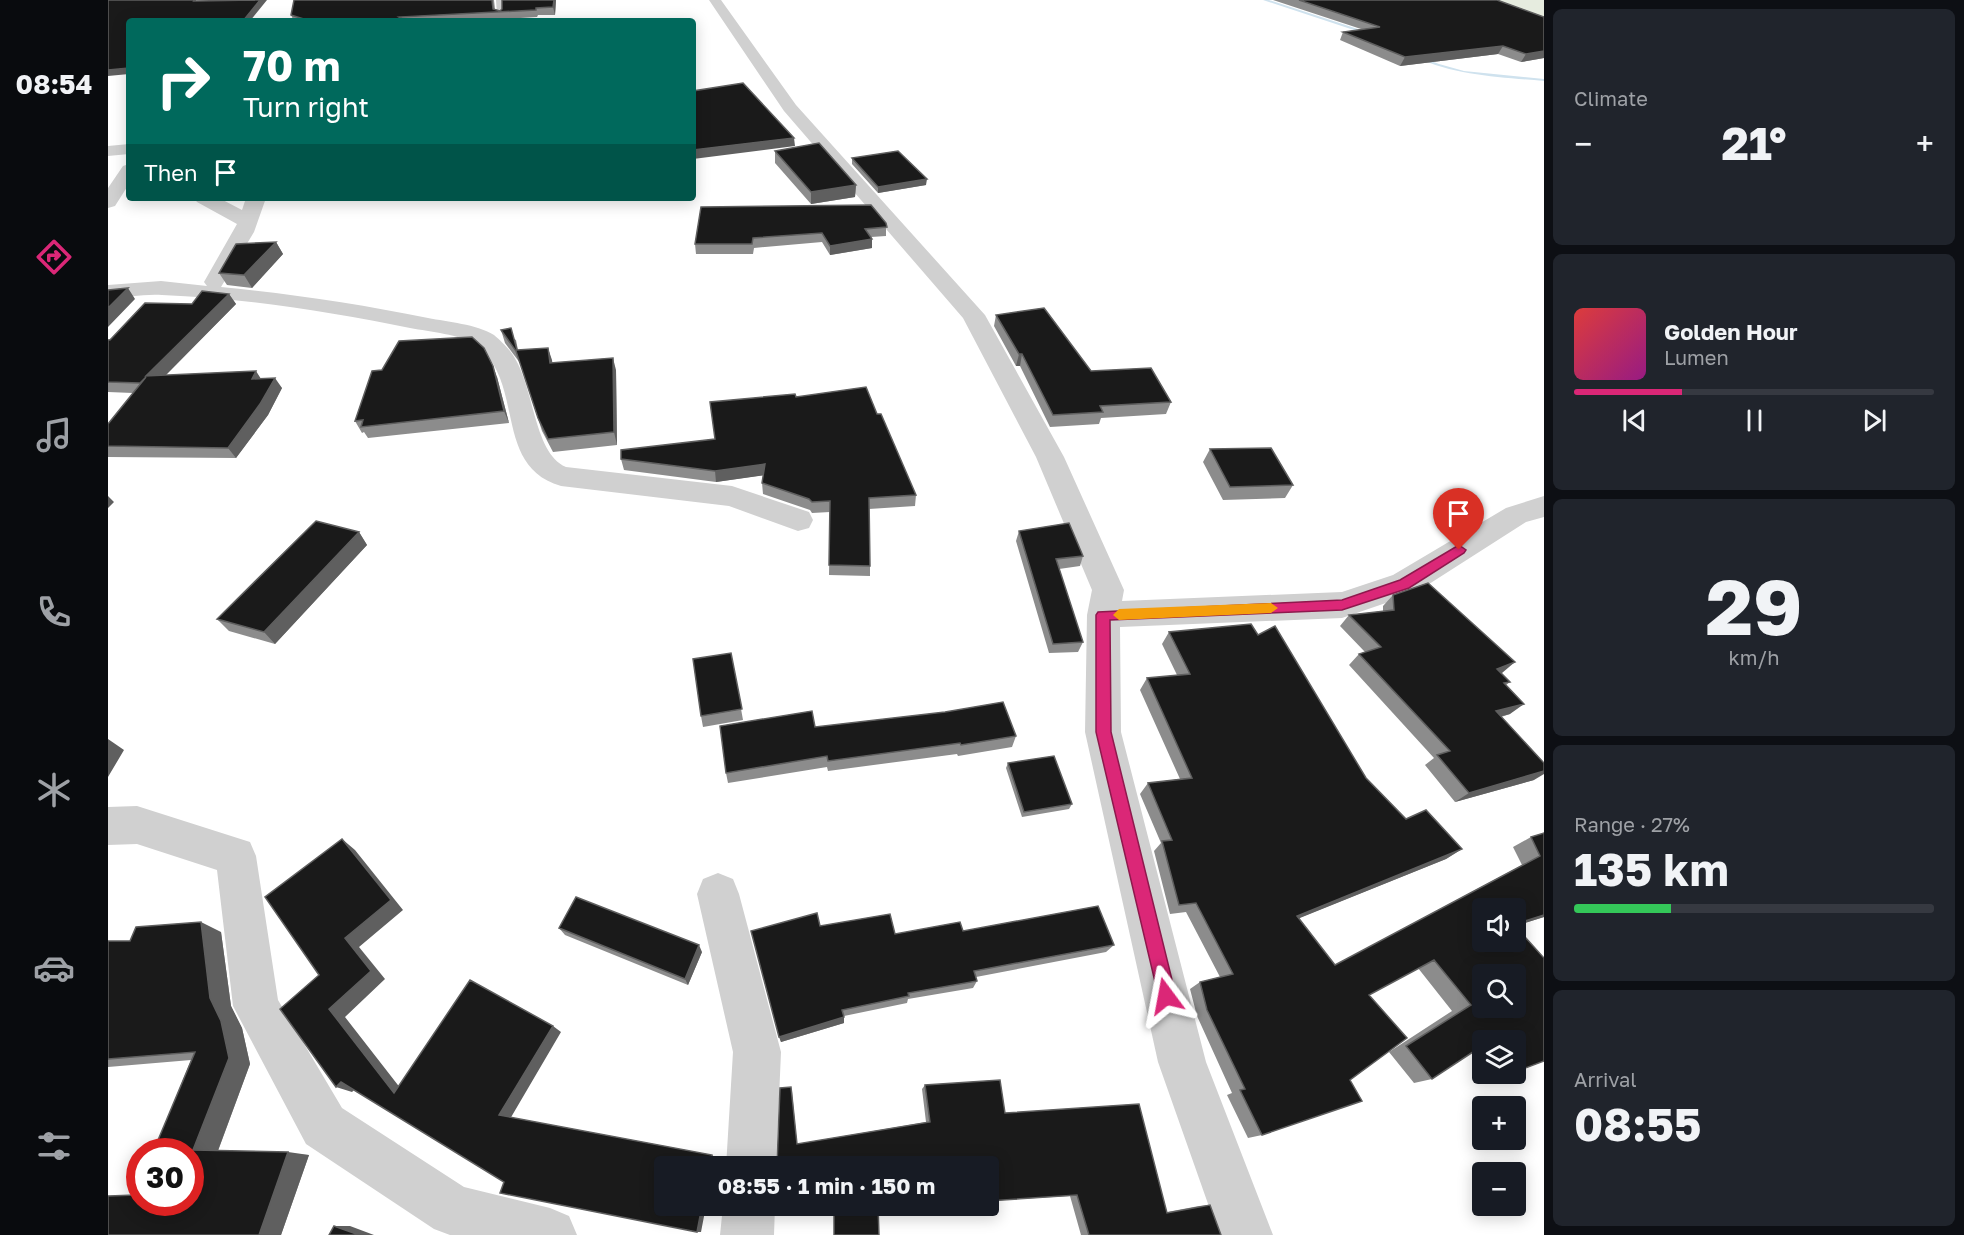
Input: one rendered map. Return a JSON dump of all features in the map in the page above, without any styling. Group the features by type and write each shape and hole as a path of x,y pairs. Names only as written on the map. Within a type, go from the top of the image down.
{"street":[{"path":"715,0 790,108 973,315 1050,457 1108,590 1103,615 1103,732 1182,1062 1246,1235"},
{"path":"108,151 126,149"},
{"path":"108,202 126,175"},
{"path":"210,201 247,221"},
{"path":"208,294 244,232 255,201"},
{"path":"138,312 161,288"},
{"path":"108,292 161,288 273,299 359,311 460,331 485,340 501,356 516,387 528,440 548,470 561,476 732,496 798,520"},
{"path":"1103,615 1342,605 1404,584 1516,515 1544,506"},
{"path":"108,826 137,825 236,856 256,1006 324,1126 453,1210 550,1235"},
{"path":"718,894 757,1052 752,1156"},
{"path":"747,1235 748,1216"}],"lane":[{"path":"500,0 500,15"}],"shaded area":[{"path":"1491,0 1544,0 1544,17"}],"building":[{"path":"108,0 260,0 245,18 126,18 126,68 108,70"},
{"path":"294,0 492,0 493,9 500,11 502,0 554,0 553,7 536,8 536,10 399,17 401,18 300,18 291,15"},
{"path":"1299,0 1497,0 1544,17 1544,51 1526,54 1503,46 1405,57 1343,32 1380,27"},
{"path":"743,83 794,138 696,150 696,91"},
{"path":"819,143 856,185 811,192 775,151"},
{"path":"898,151 927,179 878,187 852,158"},
{"path":"871,205 887,227 865,229 872,239 830,246 822,233 753,238 752,244 695,244 701,207"},
{"path":"276,242 244,275 219,273 236,244"},
{"path":"128,288 108,308 108,290"},
{"path":"202,291 229,294 146,376 256,371 252,379 275,378 260,404 228,448 108,446 108,424 146,377 140,383 108,382 108,340 145,303 192,304"},
{"path":"1044,308 1091,371 1151,368 1171,402 1100,406 1103,412 1053,415 1022,354 1019,354 996,315"},
{"path":"511,328 517,350 548,348 550,363 613,358 614,432 548,439 538,418 516,351 501,330"},
{"path":"472,337 484,348 493,366 504,411 361,427 363,420 355,421 372,371 382,370 399,341"},
{"path":"866,387 877,414 881,414 916,495 869,498 870,566 829,565 830,501 812,502 762,483 765,464 715,471 621,459 621,450 715,439 710,402 795,394 796,397"},
{"path":"1271,448 1293,485 1230,487 1210,449"},
{"path":"316,521 359,532 264,632 217,619"},
{"path":"1069,523 1083,556 1056,559 1083,642 1053,644 1019,531"},
{"path":"1428,583 1515,662 1497,669 1510,682 1504,683 1524,704 1496,711 1544,763 1544,771 1469,793 1437,755 1450,751 1359,654 1381,647 1349,615 1394,610 1393,595"},
{"path":"1251,624 1258,635 1275,626 1366,778 1406,819 1426,810 1462,849 1297,916 1335,965 1540,856 1531,837 1544,833 1544,915 1526,921 1526,898 1472,898 1472,952 1526,952 1526,938 1544,958 1544,1061 1526,1068 1526,1030 1472,1030 1472,1053 1432,1079 1406,1046 1471,1005 1434,960 1369,995 1407,1038 1350,1080 1362,1101 1262,1135 1240,1090 1245,1089 1207,1010 1200,982 1233,974 1196,903 1179,905 1162,841 1172,840 1148,783 1192,778 1147,678 1190,674 1169,632"},
{"path":"731,653 742,709 701,716 693,659"},
{"path":"1003,702 1016,736 828,761 827,756 726,773 720,726 812,711 815,727 945,712"},
{"path":"1054,756 1072,804 1024,812 1008,763"},
{"path":"342,839 391,900 345,938 371,971 329,1009 394,1093 470,980 553,1026 499,1115 712,1155 654,1156 654,1216 700,1216 697,1232 500,1193 504,1182 341,1082 336,1087 280,1009 319,975 265,897"},
{"path":"576,897 699,945 685,979 559,928"},
{"path":"1098,906 1114,945 974,971 977,981 908,993 909,996 842,1010 844,1017 779,1037 751,931 817,913 820,926 890,914 895,934 960,922 963,931"},
{"path":"201,922 210,998 221,1021 229,1058 198,1138 159,1138 195,1052 108,1059 108,941 130,941 136,927"},
{"path":"1000,1080 1005,1113 1139,1104 1167,1213 1210,1205 1221,1235 1089,1235 1077,1195 999,1200 999,1156 777,1156 780,1088 791,1087 797,1144 930,1122 925,1085"},
{"path":"204,1150 288,1152 259,1235 108,1235 108,1196 126,1195 126,1216 204,1216"},
{"path":"834,1216 878,1216 879,1235 834,1235"},
{"path":"334,1226 359,1235 329,1235"}],"waterway":[{"path":"1265,0 1371,34"},
{"path":"1417,56 1437,65 1464,72 1544,80"}],"slow traffic":[{"path":"1119,615 1271,608"}],"route":[{"path":"1166,996 1103,732 1103,615 1342,605 1404,584 1459,550"}]}
